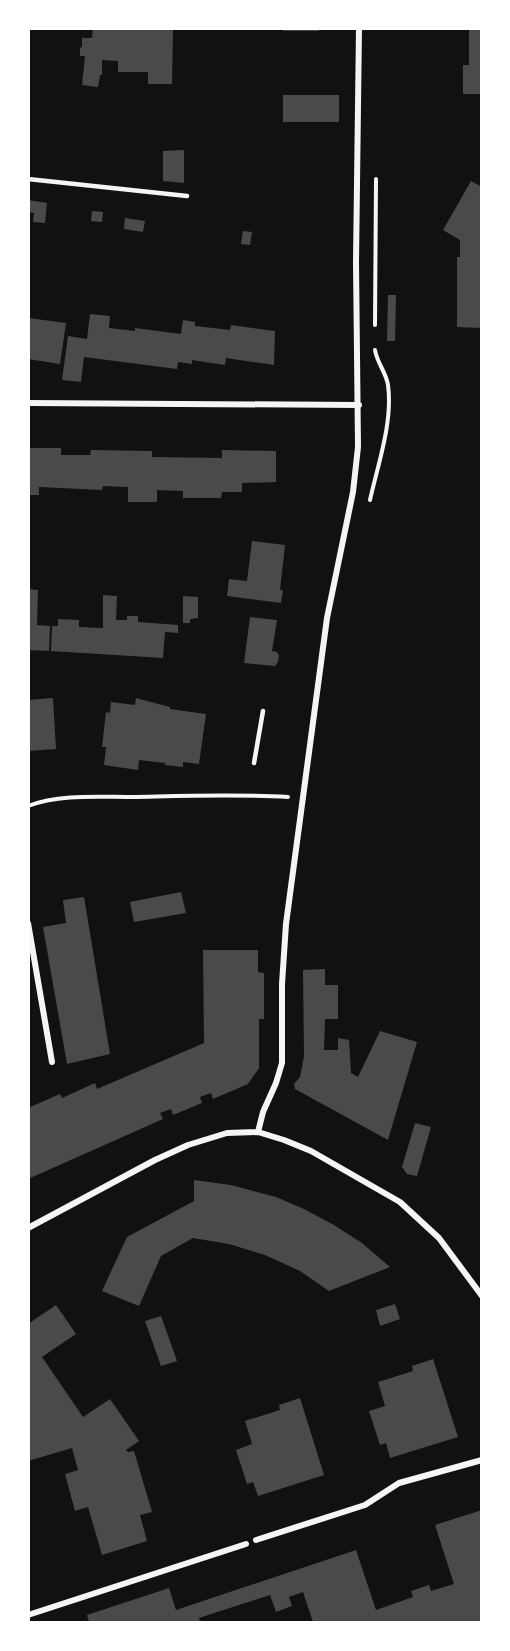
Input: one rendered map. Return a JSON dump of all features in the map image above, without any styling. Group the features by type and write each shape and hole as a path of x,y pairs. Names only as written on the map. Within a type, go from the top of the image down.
{"street":[{"path":"258,1132 263,1112 282,1063 283,963 327,618 356,472 359,405 356,262 359,28"},
{"path":"28,403 359,405"},
{"path":"28,923 52,1062"},
{"path":"28,1227 188,1145 227,1133 258,1132 311,1151 400,1202 439,1238 482,1296"},
{"path":"256,1540 365,1506 399,1484 482,1460"},
{"path":"28,1615 246,1544"}],"lane":[{"path":"28,179 187,196"},
{"path":"254,763 263,711"}],"path":[{"path":"28,806 49,801 106,797 244,795 304,799"}],"building":[{"path":"93,28 173,28 172,84 148,84 148,72 118,72 118,61 102,60 102,75 100,75 98,87 82,85 85,56 80,56 80,47 82,48 82,38 92,38"},
{"path":"283,28 319,28 319,31 283,31"},
{"path":"469,28 482,28 482,94 463,94 463,65 469,65"},
{"path":"283,95 339,95 339,122 283,122"},
{"path":"184,150 184,183 163,181 163,151"},
{"path":"471,181 482,187 482,328 457,327 457,257 460,257 460,240 443,230"},
{"path":"28,200 47,203 45,223 33,222 34,213 28,212"},
{"path":"92,211 103,212 102,222 91,221"},
{"path":"125,218 145,221 143,232 124,229"},
{"path":"243,231 252,232 250,245 241,244"},
{"path":"388,295 396,295 395,341 387,341"},
{"path":"90,314 110,316 109,328 135,331 135,328 181,334 183,320 195,322 195,326 230,330 231,325 275,331 274,365 226,358 225,365 192,360 192,364 178,362 177,369 84,357 81,382 62,380 68,336 87,339"},
{"path":"28,318 66,323 60,364 28,359"},
{"path":"28,448 61,448 61,455 90,455 91,450 152,451 152,457 222,458 222,450 276,451 276,482 242,483 242,492 222,492 221,498 183,498 183,491 157,490 157,502 128,502 128,487 103,486 102,490 39,487 39,495 28,495"},
{"path":"252,541 285,545 280,590 283,590 281,603 227,596 229,579 247,581"},
{"path":"28,589 38,590 37,625 50,626 49,651 28,650"},
{"path":"103,595 117,596 116,620 127,620 127,616 138,616 138,622 178,625 178,633 165,632 163,658 51,651 52,626 58,626 58,619 79,620 79,627 103,628"},
{"path":"183,596 198,597 198,618 190,619 190,623 183,623"},
{"path":"250,617 277,620 272,651 277,652 279,656 275,666 244,663"},
{"path":"53,698 56,749 28,751 28,700"},
{"path":"136,698 170,707 170,709 206,714 199,764 183,762 183,767 139,760 138,770 104,765 106,747 102,747 106,712 110,713 111,702 135,705"},
{"path":"181,892 186,913 134,922 130,902"},
{"path":"84,897 110,1054 67,1064 43,927 66,923 63,900"},
{"path":"203,950 258,950 258,972 264,973 264,1019 259,1019 259,1068 248,1084 213,1099 211,1093 200,1097 202,1103 173,1115 171,1109 160,1113 163,1119 28,1179 28,1108 60,1094 62,1098 95,1083 97,1089 204,1043"},
{"path":"325,969 325,985 338,985 338,1019 325,1019 324,1050 338,1050 338,1038 349,1040 351,1073 358,1077 380,1031 417,1042 388,1140 295,1089 294,1084 300,1077 304,1056 303,970"},
{"path":"415,1123 431,1127 417,1176 407,1174 402,1167"},
{"path":"194,1180 231,1185 276,1197 304,1209 362,1243 390,1267 329,1291 300,1271 265,1255 229,1244 193,1238 161,1256 139,1306 102,1291 127,1237 194,1201"},
{"path":"395,1304 400,1319 380,1326 376,1310"},
{"path":"56,1305 76,1334 42,1357 83,1417 110,1399 139,1441 126,1450 134,1451 152,1512 140,1515 147,1541 102,1555 88,1507 75,1511 65,1474 78,1470 72,1448 28,1461 28,1324"},
{"path":"161,1316 177,1361 161,1366 145,1321"},
{"path":"433,1359 458,1437 390,1458 386,1443 380,1445 369,1411 385,1406 378,1382 413,1371 412,1366"},
{"path":"300,1398 324,1475 258,1496 253,1482 247,1484 236,1450 252,1444 245,1421 280,1410 279,1405"},
{"path":"482,1510 482,1622 313,1622 303,1592 289,1597 292,1606 276,1612 270,1595 199,1618 200,1622 89,1622 87,1615 169,1588 176,1610 356,1550 376,1610 413,1597 411,1591 429,1585 431,1591 454,1584 435,1525"}]}
